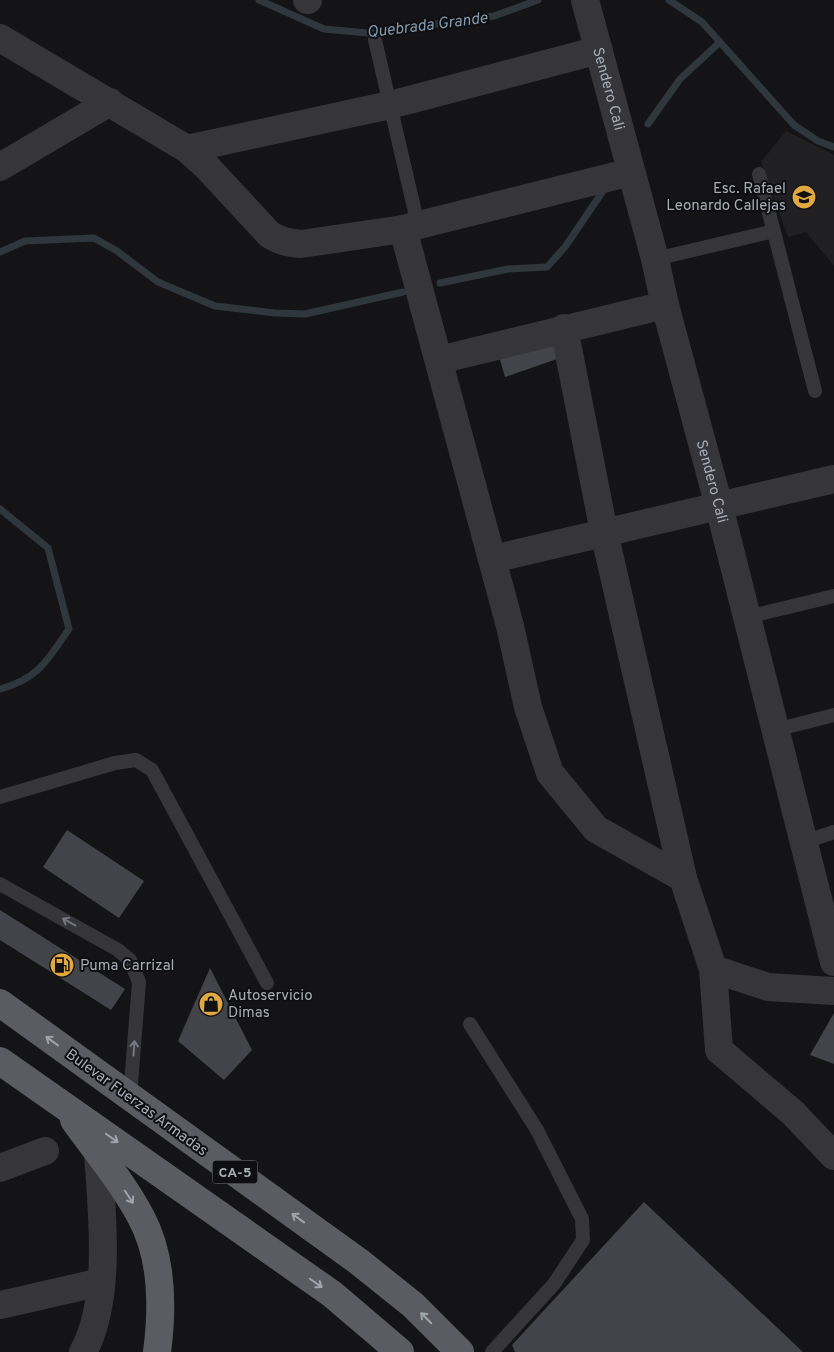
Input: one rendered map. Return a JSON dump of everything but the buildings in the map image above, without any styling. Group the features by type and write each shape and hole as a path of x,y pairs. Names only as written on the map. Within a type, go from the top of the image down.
{"highway":[{"name":"Bulevar Fuerzas Armadas","path":"0,1003 358,1261 413,1305 460,1352"},
{"name":"CA-5","path":"0,1060 332,1294 400,1352"},
{"path":"60,1101 142,1218 154,1252 160,1288 160,1325 157,1352"}],"street":[{"name":"Sendero Cali","path":"585,0 655,259 665,305 719,506 833,952"},
{"path":"0,38 187,149 206,166 268,234 278,240 301,244 411,227 631,172"},
{"path":"187,149 390,105 600,50"},
{"path":"0,167 110,102"},
{"path":"411,227 439,360 493,559 528,707 550,773 596,829 683,878"},
{"path":"439,360 564,328 665,305"},
{"path":"564,328 604,532 683,878 713,969 719,1050 793,1113 834,1156"},
{"path":"493,559 834,479"},
{"path":"713,969 768,986 834,991"},
{"path":"0,1168 45,1151"},
{"path":"82,1352 89,1341 97,1315 101,1282 103,1222 98,1154"},
{"path":"0,1305 101,1282"}],"lane":[{"path":"375,40 390,105 411,227"},
{"path":"759,174 815,390"},
{"path":"655,259 774,231"},
{"path":"747,617 834,596"},
{"path":"775,730 834,715"},
{"path":"0,797 115,762 136,760 152,770 267,983"},
{"path":"804,842 834,832"},
{"path":"0,884 118,950 130,960 139,982 130,1097"},
{"path":"470,1024 537,1130 582,1219 583,1240 554,1284 492,1352"}],"shaded area":[{"name":"Esc. Rafael Leonardo Callejas","path":"786,131 834,155 834,266 806,232 788,237 761,162"}],"waterway":[{"name":"Quebrada Grande","path":"259,0 324,29 368,33 494,16 538,0"},
{"name":"Quebrada Grande","path":"669,0 702,22 794,125 818,141 834,147"},
{"path":"648,124 680,79 720,42"},
{"path":"440,283 508,269 547,267 565,247 605,188"},
{"path":"0,252 25,241 94,238 117,251 158,282 215,306 275,313 305,314 403,292"},
{"path":"0,509 48,548 69,629 48,659 33,674 24,680 0,689"}],"place":[{"name":"Esc. Rafael Leonardo Callejas","path":"804,197"},
{"name":"Puma Carrizal","path":"62,965"},
{"name":"Autoservicio Dimas","path":"211,1004"}]}
